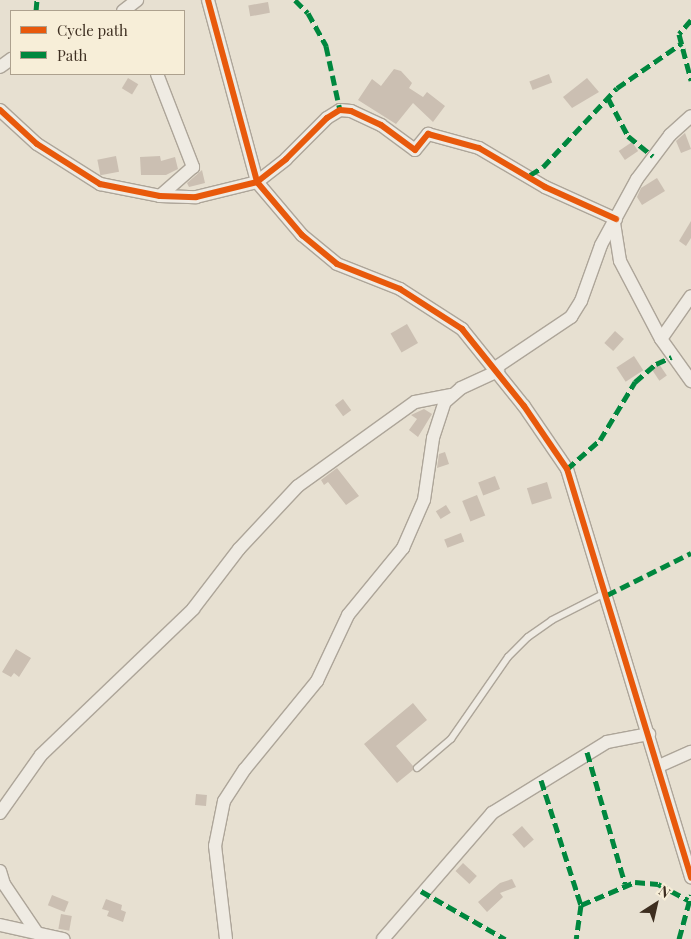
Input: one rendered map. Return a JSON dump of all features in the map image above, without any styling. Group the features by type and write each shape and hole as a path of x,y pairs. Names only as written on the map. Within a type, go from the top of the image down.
{"street":[{"path":"125,10 137,0"},
{"path":"208,0 257,182 302,235 337,264 400,289 446,317 480,347 567,469 659,766 691,878"},
{"path":"157,75 193,167 160,196"},
{"path":"0,110 37,144 100,184 160,196 220,194 257,182 286,159 327,118 340,110 351,111 381,125 415,150 428,134 472,145 508,162 546,187 615,221"},
{"path":"0,813 41,755 193,609 240,549 298,486 415,402 452,395 496,369 571,316 615,221 658,150 691,116"},
{"path":"615,221 620,260 661,339 691,381"},
{"path":"661,339 691,296"},
{"path":"226,939 215,846 224,801 245,769 317,682 348,615 403,548 424,500 437,422 452,395"},
{"path":"383,939 492,813 607,742 649,734"},
{"path":"659,766 691,752"},
{"path":"0,871 4,884 37,933"},
{"path":"0,925 63,939"}],"lane":[{"path":"418,768 451,739 508,657 528,637 552,620 606,593"}],"building":[{"path":"268,2 270,13 250,16 248,5"},
{"path":"394,69 401,71 412,83 409,88 423,97 427,92 445,106 433,122 413,103 396,124 358,100 372,79 381,86"},
{"path":"549,74 552,82 533,90 529,82"},
{"path":"128,78 138,84 132,94 122,88"},
{"path":"587,78 599,92 572,108 563,97"},
{"path":"685,133 691,149 681,153 676,141"},
{"path":"632,142 638,151 625,160 619,151"},
{"path":"116,156 119,172 100,175 97,160"},
{"path":"160,156 161,161 175,157 178,169 166,175 141,175 140,157"},
{"path":"202,170 205,183 189,187 187,183"},
{"path":"657,178 665,191 642,205 637,197 641,188"},
{"path":"691,221 691,238 686,246 679,241"},
{"path":"407,324 418,343 402,353 391,334"},
{"path":"615,331 624,339 613,351 604,343"},
{"path":"634,356 643,370 626,382 616,367"},
{"path":"659,364 667,376 659,381 652,369"},
{"path":"343,399 351,410 343,416 335,405"},
{"path":"424,409 432,414 418,437 409,430 417,419 411,415"},
{"path":"445,452 449,464 437,468 439,454"},
{"path":"337,468 359,496 346,505 328,482 324,485 321,480"},
{"path":"495,476 500,489 483,496 478,482"},
{"path":"547,482 552,498 532,504 527,488"},
{"path":"477,495 485,515 470,521 462,501"},
{"path":"446,505 451,513 441,519 436,511"},
{"path":"461,533 464,541 447,548 444,539"},
{"path":"16,649 31,658 19,677 14,673 11,677 2,672"},
{"path":"413,703 427,720 396,746 413,766 413,770 397,783 364,744"},
{"path":"196,794 207,795 206,806 195,805"},
{"path":"522,826 534,840 524,848 512,835"},
{"path":"463,863 477,876 469,884 455,871"},
{"path":"512,879 516,887 500,893 503,897 487,912 478,902 500,883"},
{"path":"52,895 69,902 65,912 48,905"},
{"path":"106,899 122,905 121,910 126,912 123,922 107,916 109,911 102,909"},
{"path":"61,914 72,916 69,931 58,929"}],"marked path":[{"path":"36,10 37,0"},
{"path":"295,0 308,13 326,46 340,110"},
{"path":"691,20 679,34 691,80"},
{"path":"530,175 543,167 617,88 682,43"},
{"path":"608,98 628,136 653,156"},
{"path":"567,469 600,440 635,382 656,364 672,357"},
{"path":"607,595 691,553"},
{"path":"587,752 625,884"},
{"path":"541,780 581,905 576,939"},
{"path":"581,905 635,882 658,884 688,900"},
{"path":"421,891 505,939"},
{"path":"679,939 691,895"}],"cycle path":[{"path":"208,0 257,182 302,235 337,264 400,289 462,329 524,406 567,469 691,878"},
{"path":"0,110 37,144 100,184 160,196 196,197 257,182 286,159 327,118 340,110 351,111 381,125 415,150 428,134 479,148 545,187 616,219"}]}
